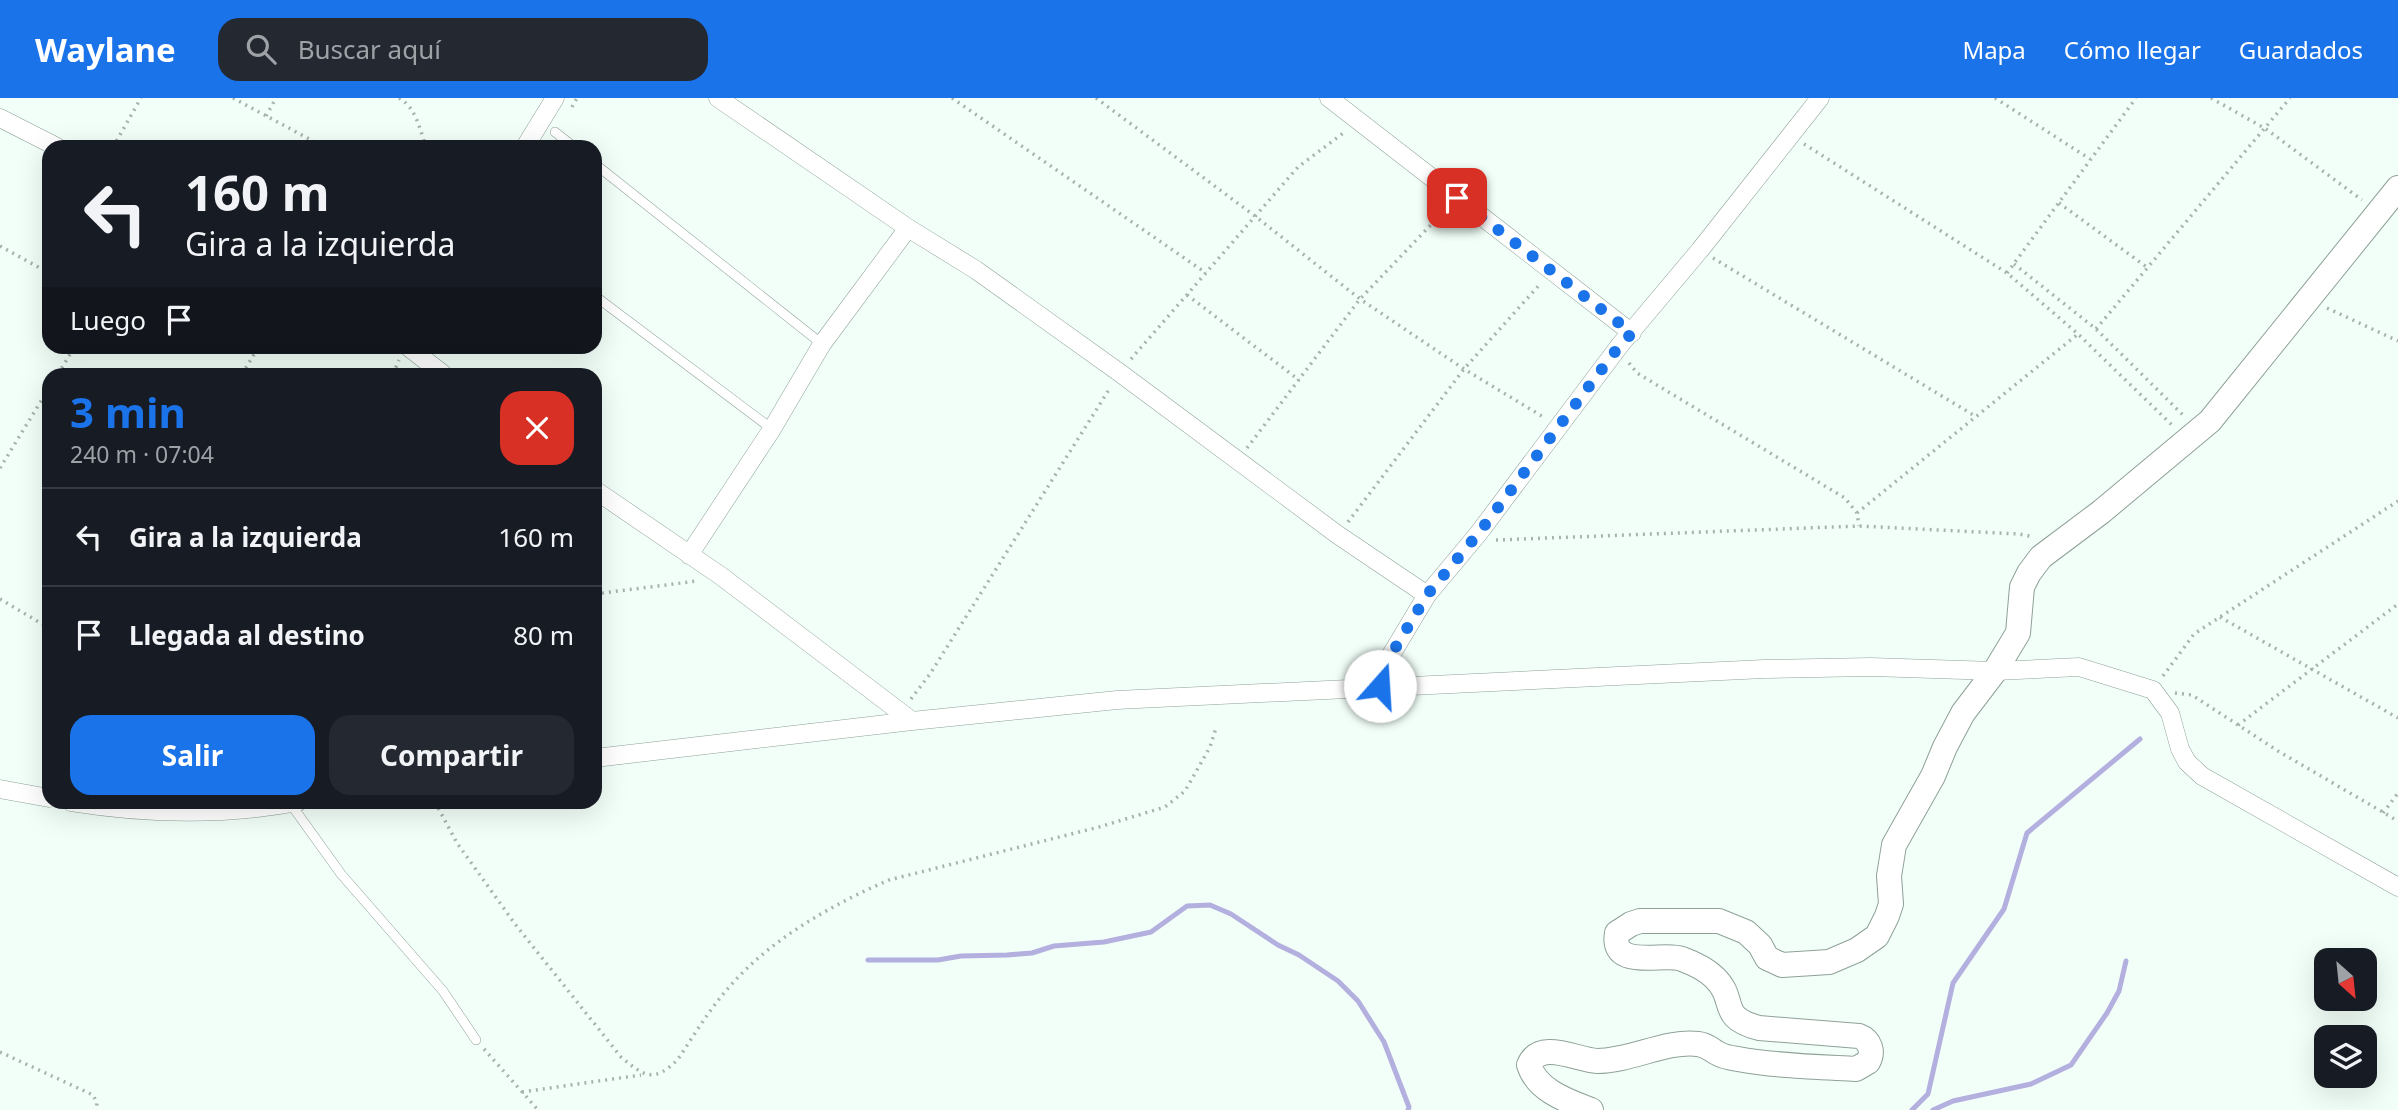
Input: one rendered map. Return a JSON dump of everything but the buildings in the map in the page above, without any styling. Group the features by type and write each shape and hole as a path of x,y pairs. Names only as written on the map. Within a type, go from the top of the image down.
{"street":[{"path":"529,140 555,98"},
{"path":"718,98 908,228 976,270 1338,535 1427,595"},
{"path":"1329,98 1552,271 1626,339"},
{"path":"1380,686 1385,665 1427,595 1478,534 1626,339 1820,98"},
{"path":"0,118 43,140"},
{"path":"1591,1110 1569,1101 1539,1083 1532,1075 1530,1065 1534,1057 1541,1052 1552,1051 1577,1058 1609,1061 1685,1044 1709,1047 1719,1055 1761,1063 1856,1069 1868,1062 1871,1048 1868,1042 1859,1036 1759,1028 1743,1024 1731,1015 1726,996 1716,978 1697,966 1672,956 1630,957 1619,948 1616,942 1617,933 1640,921 1719,921 1746,932 1760,945 1767,958 1782,965 1829,962 1857,950 1877,936 1891,904 1889,876 1894,845 1928,786 1963,713 1995,671 2018,633 2022,587 2041,557 2111,504 2210,421 2398,188"},
{"path":"689,555 772,429 822,344 908,228"},
{"path":"417,354 435,368"},
{"path":"602,495 721,576 906,717"},
{"path":"602,757 906,717 1117,700 1764,668 1871,667 1995,671 2079,667 2153,690 2169,713 2187,762 2202,776 2398,887"},
{"path":"0,789 42,797"},
{"path":"127,809 233,809"}],"lane":[{"path":"555,132 565,140"},
{"path":"602,170 822,344"},
{"path":"602,301 772,429"},
{"path":"299,809 341,874 443,992 475,1040"}],"path":[{"path":"117,140 141,98"},
{"path":"233,98 311,140"},
{"path":"266,116 275,98"},
{"path":"399,98 406,102 413,112 423,140"},
{"path":"952,98 1206,273"},
{"path":"1096,98 1255,216 1360,299 1464,369 1559,426"},
{"path":"1995,98 2090,159"},
{"path":"2007,273 2136,98"},
{"path":"2211,98 2266,129 2378,212"},
{"path":"2096,329 2290,98"},
{"path":"906,717 930,674 1120,373 1298,167 1359,121"},
{"path":"1790,136 2007,273 2193,436"},
{"path":"1237,460 1360,299 1457,198"},
{"path":"2059,203 2148,268"},
{"path":"0,246 42,269"},
{"path":"1700,250 1975,416"},
{"path":"2014,264 2096,329 2193,436"},
{"path":"1338,535 1464,369 1552,271"},
{"path":"1187,295 1299,380"},
{"path":"2308,300 2398,341"},
{"path":"1857,513 2078,334"},
{"path":"1626,339 1631,367 1637,373 1845,498 1857,513 1859,526"},
{"path":"1,466 42,399"},
{"path":"2398,501 2194,634 2153,690 2192,695 2398,821"},
{"path":"1478,534 1494,540 1859,526 2019,534 2043,540 2054,547"},
{"path":"602,593 721,576"},
{"path":"0,599 42,624"},
{"path":"2238,725 2398,604"},
{"path":"2219,617 2398,718"},
{"path":"522,1092 662,1073 678,1059 724,992 766,953 812,919 889,880 1099,827 1165,807 1185,791 1210,747 1216,728"},
{"path":"2383,813 2398,793"},
{"path":"439,809 457,843 515,924 621,1057 641,1073 647,1074"},
{"path":"475,1040 538,1110"},
{"path":"0,1052 93,1095 97,1103 96,1110"}],"waterway":[{"path":"1912,1110 1928,1094 1953,983 2004,909 2027,833 2140,739"},
{"path":"868,960 938,960 961,956 1007,955 1032,953 1054,946 1104,942 1151,932 1187,906 1210,905 1231,914 1278,945 1299,955 1338,981 1358,1001 1384,1042 1408,1110"},
{"path":"1933,1110 1953,1101 2031,1084 2071,1065 2119,991 2126,961"}],"route":[{"path":"1380,686 1385,665 1427,595 1478,534 1620,345 1632,333 1457,198"}]}
